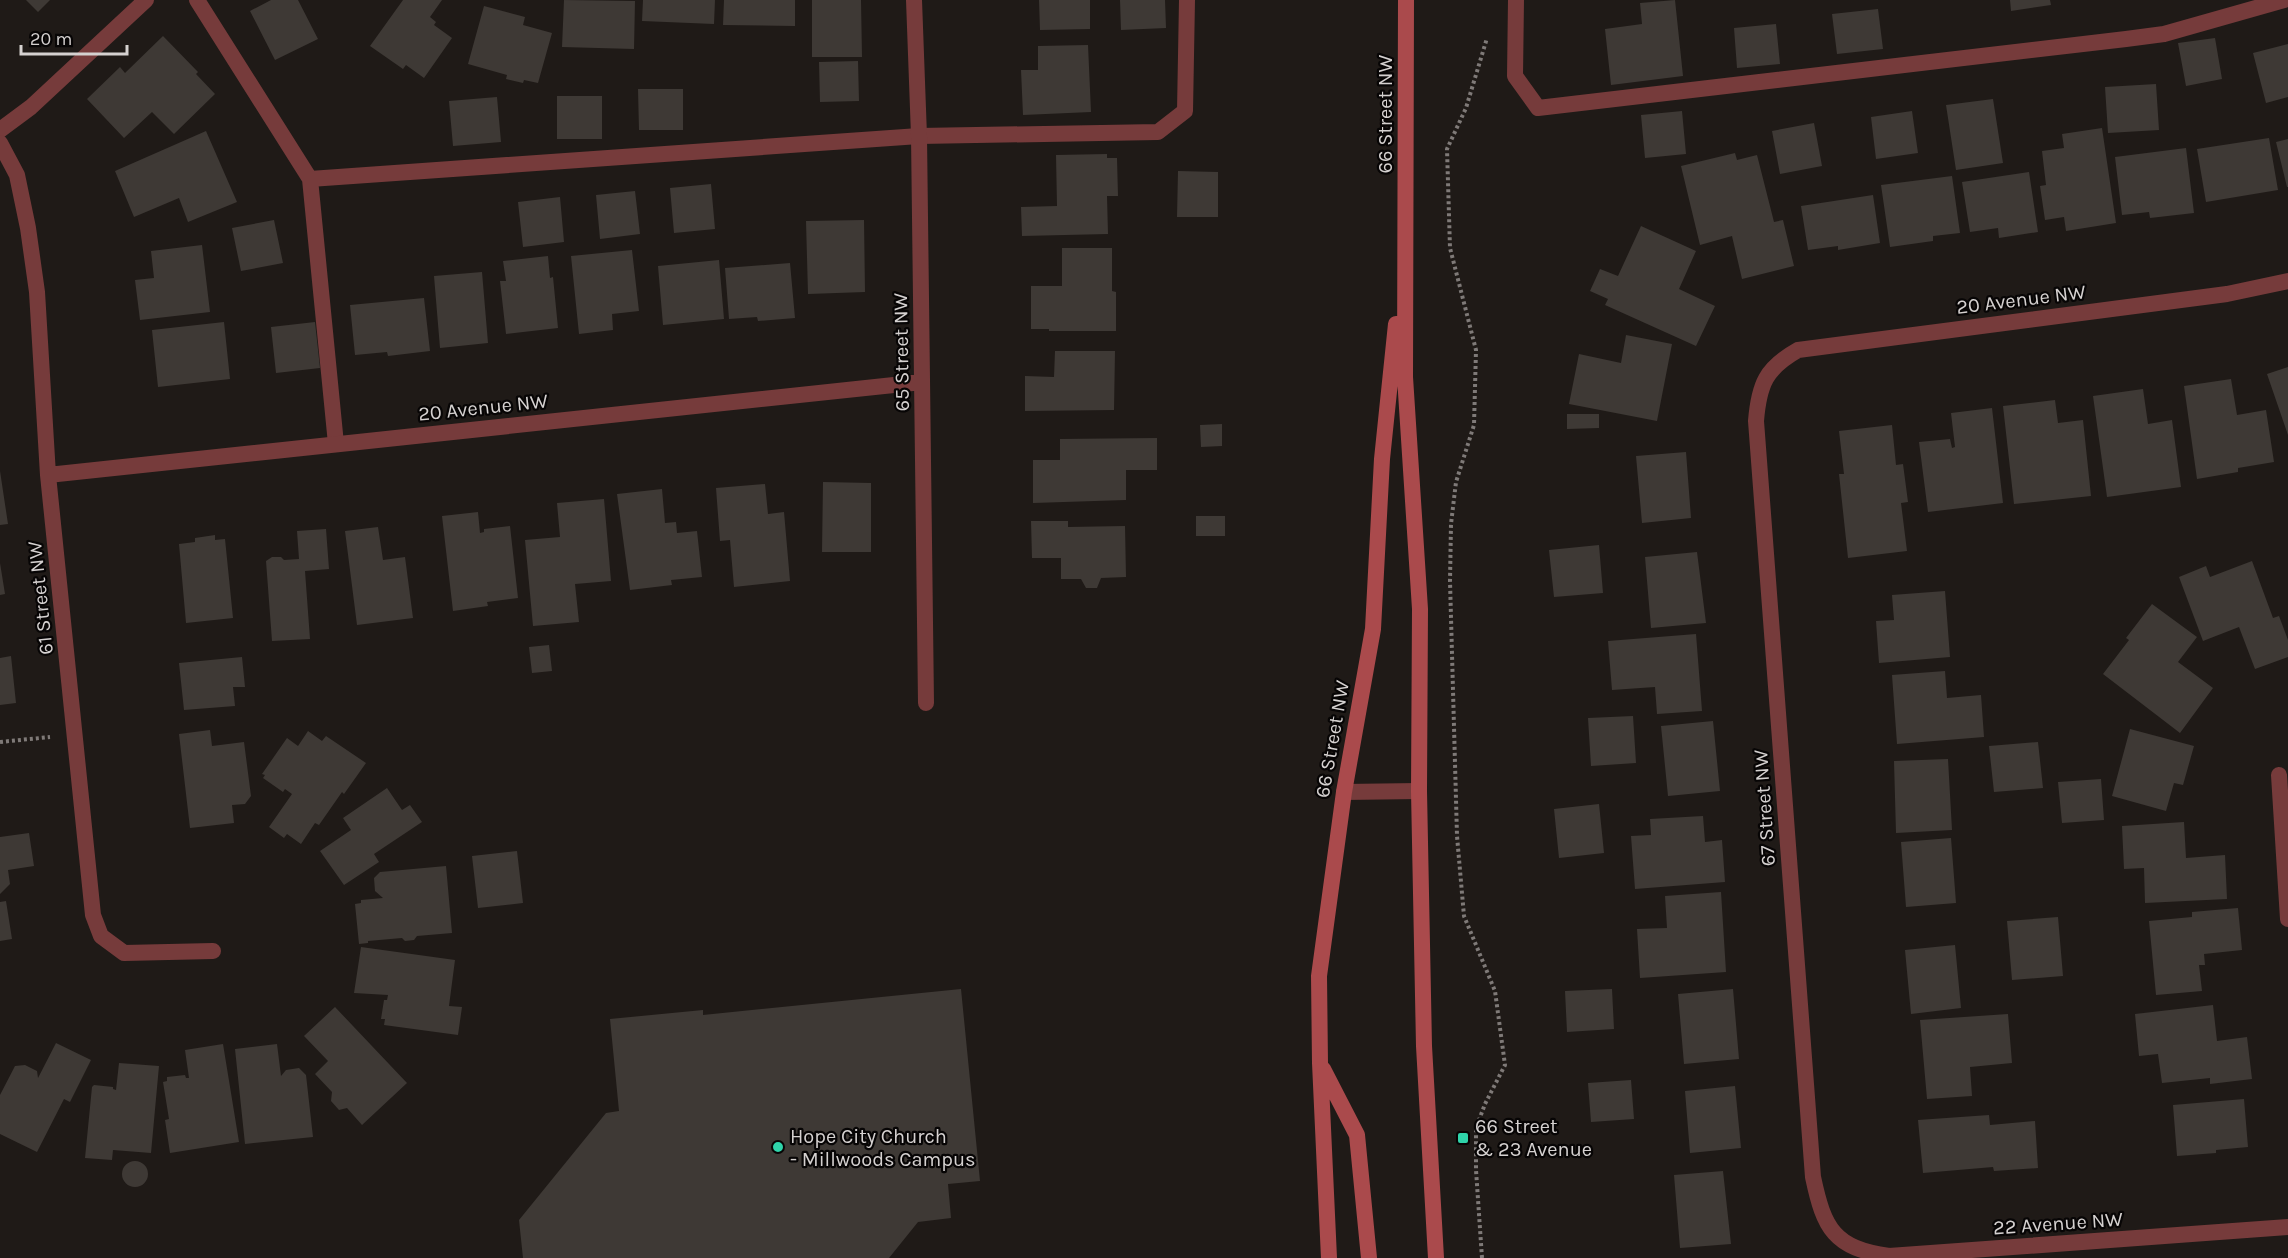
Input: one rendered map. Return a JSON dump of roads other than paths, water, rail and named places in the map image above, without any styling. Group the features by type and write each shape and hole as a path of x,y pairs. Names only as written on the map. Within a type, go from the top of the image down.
{"main road":[{"name":"66 Street NW","path":"1406,0 1405,377 1420,609 1419,791 1424,1046 1436,1258"},
{"name":"66 Street NW","path":"1329,1258 1320,1063 1319,976 1344,792 1373,629 1382,459 1406,227"},
{"path":"1320,1063 1357,1135 1369,1258"}],"street":[{"path":"0,130 31,107 146,0"},
{"path":"197,0 309,179 336,444"},
{"name":"65 Street NW","path":"914,0 919,136 926,703"},
{"path":"309,179 919,136 1158,132 1185,111 1187,0"},
{"path":"1516,0 1515,76 1538,108 2164,34 2284,0"},
{"name":"61 Street NW","path":"0,143 17,175 28,228 37,292 48,475 93,915 102,936 124,953 213,951"},
{"name":"20 Avenue NW","path":"1767,374 1780,360 1798,350 2227,294 2288,281"},
{"name":"67 Street NW","path":"1767,374 1757,404 1757,438 1813,1177 1819,1204 1836,1236"},
{"name":"20 Avenue NW","path":"48,475 922,382"},
{"path":"2279,775 2288,919"},
{"path":"1344,792 1419,791"},
{"name":"22 Avenue NW","path":"1836,1236 1848,1245 1864,1252 1889,1256 2288,1227"}],"place":[{"name":"66 Street & 23 Avenue","path":"1463,1138"},
{"name":"Hope City Church - Millwoods Campus","path":"778,1147"}]}
